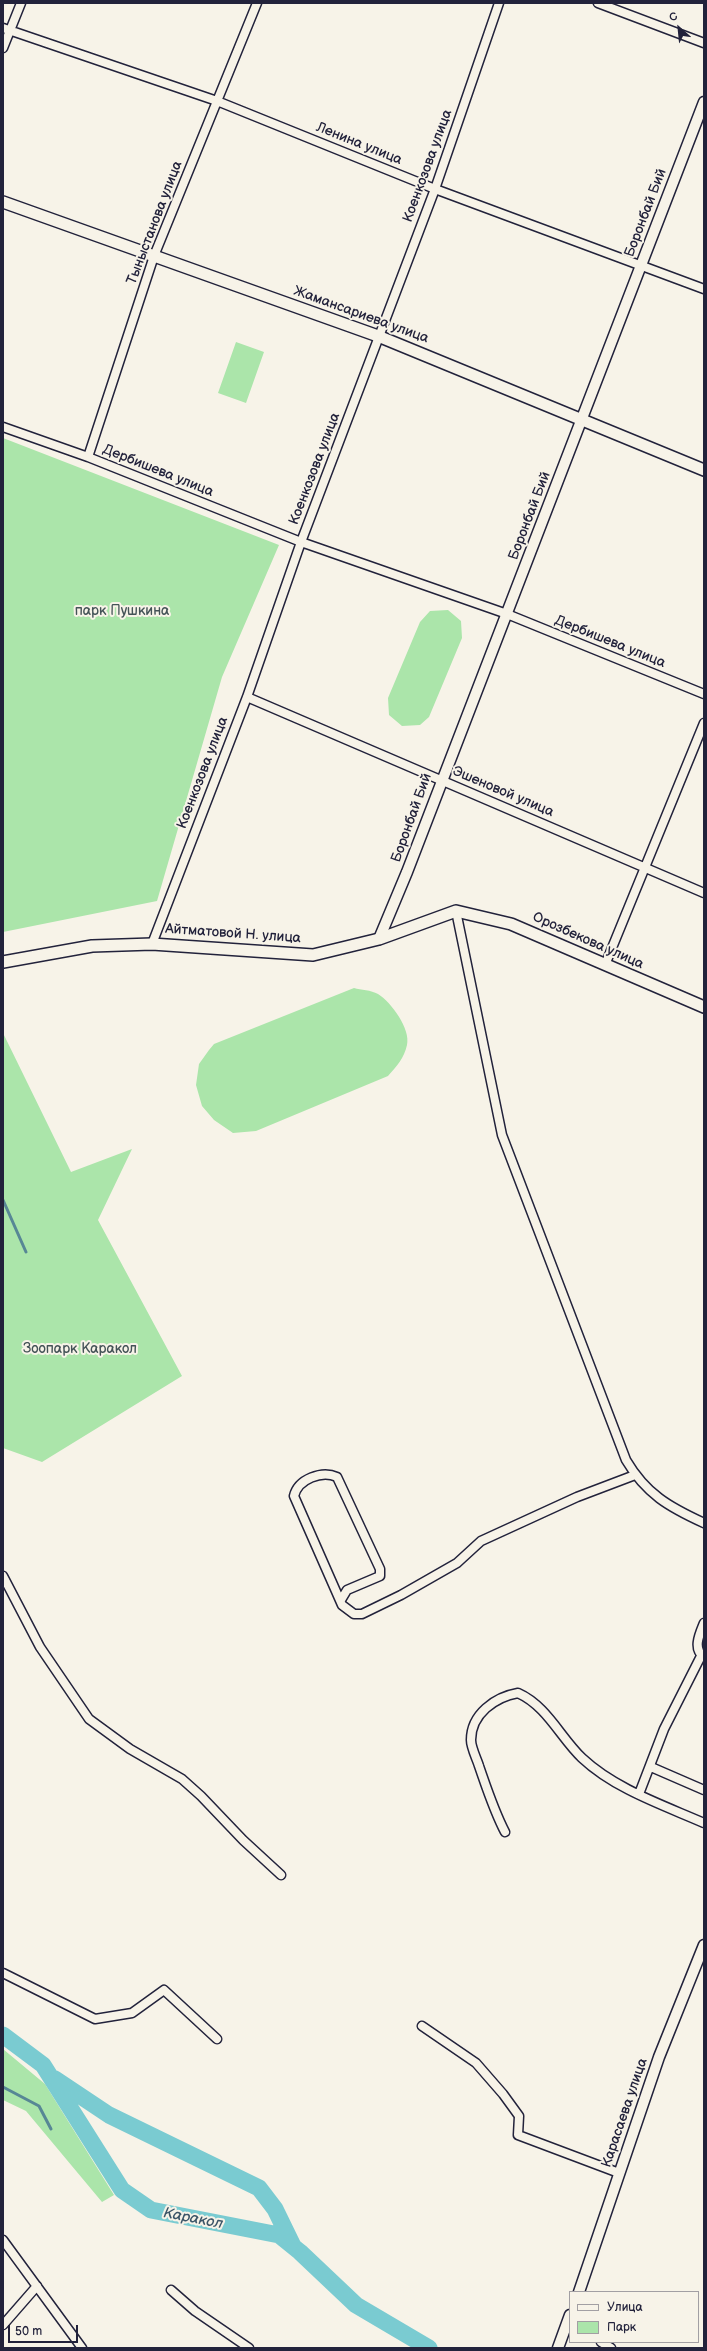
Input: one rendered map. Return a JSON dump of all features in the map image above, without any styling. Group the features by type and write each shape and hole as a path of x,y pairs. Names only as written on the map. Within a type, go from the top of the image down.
{"main road":[{"name":"Жамансариева улица","path":"3,202 378,336 704,470"},
{"name":"Айтматовой Н. улица","path":"3,962 92,946 152,944 313,955 379,939 456,912"},
{"name":"Орозбекова улица","path":"456,912 511,924 704,1007"}],"street":[{"path":"3,48 7,29 21,3"},
{"name":"Тыныстанова улица","path":"88,457 154,256 257,3"},
{"name":"Коенкозова улица","path":"152,944 247,697 301,542 435,189 499,3"},
{"path":"598,3 704,43"},
{"name":"Ленина улица","path":"7,29 218,101 435,189 704,289"},
{"name":"Боронбай Бий","path":"379,939 407,872 441,780 507,614 704,102"},
{"name":"Дербишева улица","path":"3,427 88,457 301,542 507,614 704,694"},
{"name":"Эшеновой улица","path":"247,697 704,893"},
{"path":"605,965 704,723"},
{"path":"456,912 502,1135 626,1460 635,1475 656,1498 678,1511 704,1523"},
{"path":"341,1600 347,1590 374,1580 381,1573 337,1477 330,1474 323,1474 300,1484 294,1496 341,1600 347,1611 354,1614 362,1614 401,1595 457,1563 481,1541 577,1497 635,1475"},
{"path":"3,1576 40,1647 89,1719 130,1749 156,1762 182,1779 201,1796 243,1840 281,1875"},
{"path":"639,1794 651,1767 664,1729 703,1656 697,1644 704,1623"},
{"path":"505,1832 494,1810 471,1742 472,1728 483,1711 503,1696 518,1693 528,1697 542,1709 582,1758 602,1773 639,1794 704,1823"},
{"path":"651,1767 704,1790"},
{"name":"Карасаева улица","path":"579,2291 658,2056 704,1944"},
{"path":"3,1973 95,2019 132,2014 164,1990 217,2039"},
{"path":"422,2026 476,2063 504,2094 519,2116 518,2135 619,2173"},
{"path":"3,2240 82,2348"},
{"path":"3,2325 37,2286"},
{"path":"171,2290 195,2311 249,2348"},
{"path":"558,2348 569,2319"}],"green space":[{"path":"236,342 264,352 246,403 218,393"},
{"name":"парк Пушкина","path":"3,438 279,545 222,677 157,901 3,932"},
{"path":"448,610 461,621 462,638 429,717 420,725 402,726 389,715 388,698 420,622 430,611"},
{"path":"354,988 378,994 383,998 399,1016 406,1031 407,1045 404,1054 388,1076 256,1131 233,1133 214,1120 202,1106 196,1085 199,1064 214,1044"},
{"name":"Зоопарк Каракол","path":"3,1033 71,1172 132,1149 98,1220 182,1376 42,1462 3,1448"},
{"path":"3,2049 45,2084 114,2195 102,2202 26,2111 3,2100"}],"waterway":[{"path":"3,1200 26,1252"},
{"name":"Каракол","path":"3,2035 43,2065 122,2190 151,2210 279,2235 300,2252 356,2305 429,2348"},
{"path":"55,2079 109,2115 259,2188 275,2209 293,2246"},
{"path":"3,2087 39,2106 51,2129"}]}
